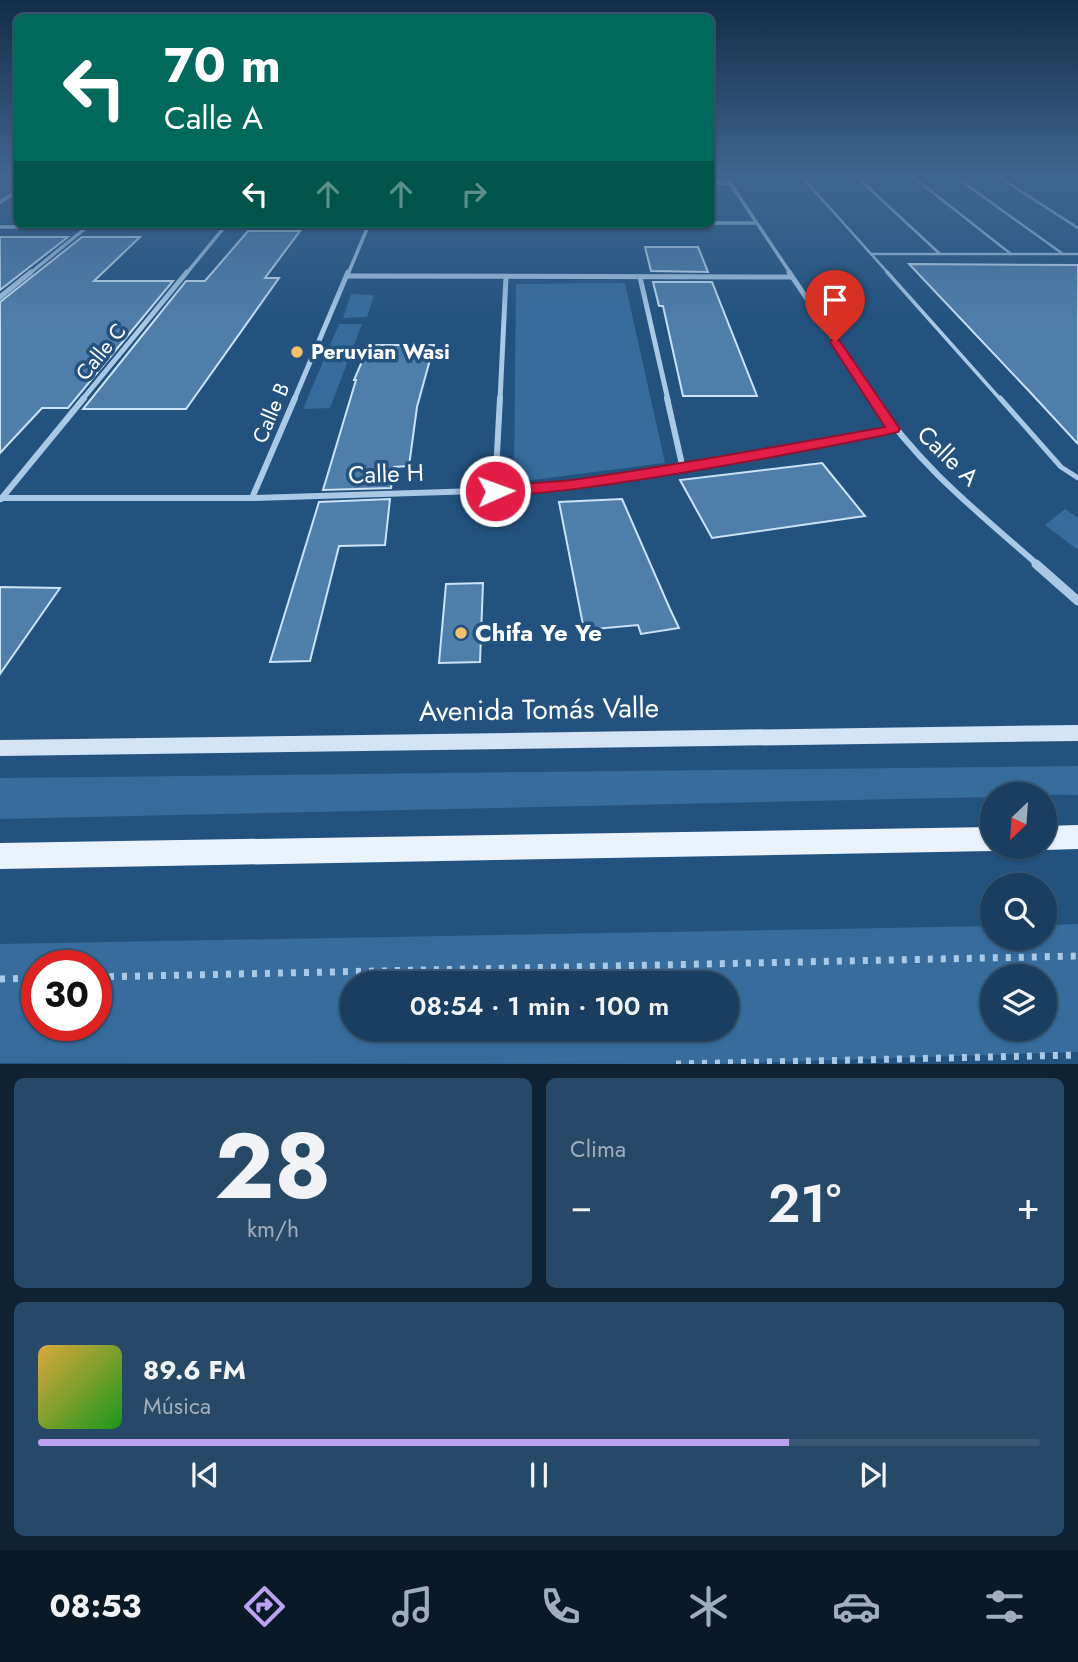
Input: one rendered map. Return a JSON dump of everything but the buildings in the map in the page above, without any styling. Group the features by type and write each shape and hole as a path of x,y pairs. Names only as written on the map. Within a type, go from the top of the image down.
{"main road":[{"name":"Avenida Tomás Valle","path":"0,748 1078,733"},
{"path":"1057,838 1078,837"},
{"path":"0,856 980,839"}],"street":[{"name":"Calle A","path":"758,227 894,429 944,482 1078,601"},
{"path":"0,297 85,228"},
{"name":"Calle C","path":"1,499 224,228"},
{"name":"Calle B","path":"252,498 367,228"},
{"path":"346,276 792,277"},
{"path":"495,491 506,277"},
{"path":"640,277 683,468"},
{"name":"Calle H","path":"1,499 252,498 538,489 683,468 894,429"}],"lane":[{"path":"846,227 1061,467 1078,478"},
{"path":"911,227 940,254"},
{"path":"976,227 1011,254"},
{"path":"1025,227 1063,254"},
{"path":"871,254 1078,254"}],"path":[{"path":"112,976 1078,956"},
{"path":"0,979 21,978"},
{"path":"676,1063 1078,1055"}],"shaded area":[{"path":"625,283 665,463 524,481 514,478 516,284"},
{"path":"351,294 374,295 367,317 343,318"},
{"path":"339,324 362,324 330,408 303,409"},
{"path":"1065,509 1078,518 1078,550 1045,525"},
{"path":"1078,766 1078,795 1057,795 1057,782 980,782 980,797 0,819 0,778"},
{"path":"1078,924 1078,1052 716,1064 0,1063 0,944 980,926 980,950 1057,950 1057,925"}],"place":[{"name":"Peruvian Wasi","path":"297,352"},
{"name":"Chifa Ye Ye","path":"461,633"}],"route":[{"path":"495,491 538,489 683,468 894,429 835,342"}]}
